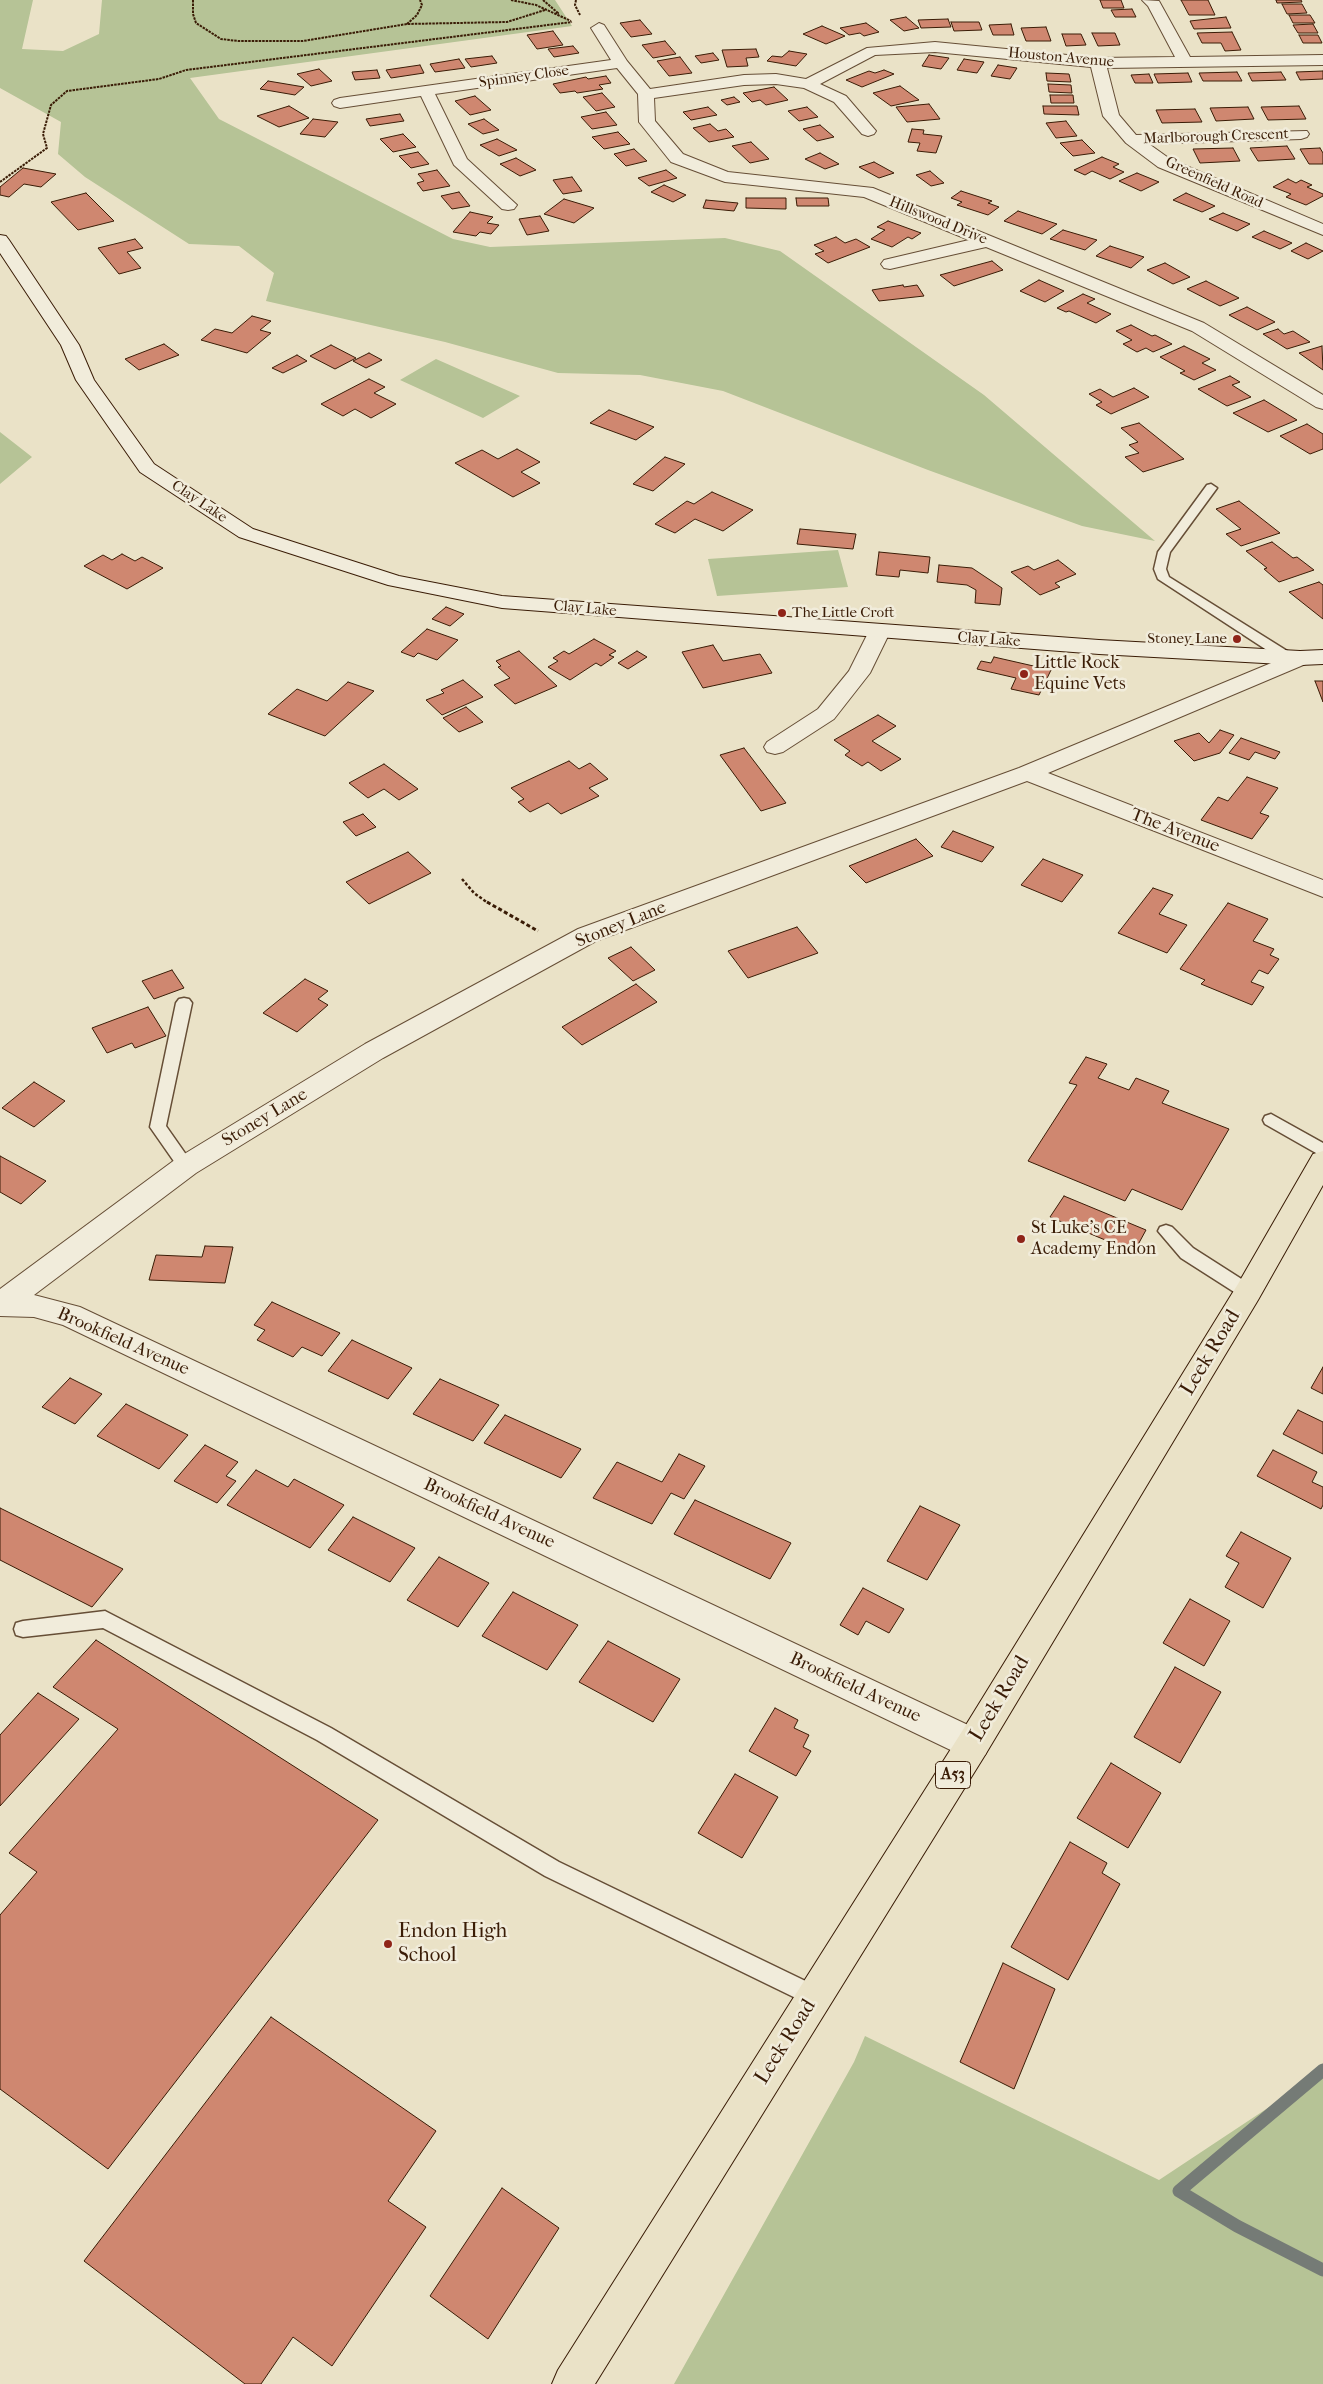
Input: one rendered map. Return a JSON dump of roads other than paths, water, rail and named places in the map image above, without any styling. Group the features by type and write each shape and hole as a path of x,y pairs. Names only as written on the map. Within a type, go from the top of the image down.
{"highway":[{"name":"Leek Road","path":"572,2384 972,1744 1248,1292 1323,1161"}],"street":[{"path":"1149,0 1154,4 1184,62"},
{"path":"599,28 621,62 646,94 744,80 776,79 808,84 840,100 868,131"},
{"name":"Houston Avenue","path":"808,84 872,51 935,46 1098,63 1323,60"},
{"name":"Spinney Close","path":"340,103 621,62"},
{"name":"Greenfield Road","path":"1098,63 1111,116 1132,140 1164,163 1323,230"},
{"path":"426,91 460,161 508,206"},
{"name":"Hillswood Drive","path":"646,94 647,122 677,158 726,178 868,192 1198,327 1323,402"},
{"name":"Marlborough Crescent","path":"1132,140 1303,133"},
{"name":"Clay Lake","path":"0,240 70,345 85,380 148,468 246,533 395,581 502,602 1099,648 1303,657"},
{"path":"888,265 987,241"},
{"path":"775,747 826,714 859,673 879,632"},
{"name":"Stoney Lane","path":"0,1305 186,1166 374,1051 587,935 1027,773 1303,657"},
{"name":"The Avenue","path":"1027,773 1323,888"},
{"name":"Brookfield Avenue","path":"0,1305 34,1306 70,1315 972,1744"}],"lane":[{"path":"1211,488 1164,552 1160,569 1164,579 1303,657"},
{"path":"184,1003 158,1126 186,1166"},
{"path":"1271,1120 1323,1151"},
{"path":"1166,1231 1187,1253 1248,1292"},
{"path":"23,1629 105,1619 324,1734 552,1869 814,1996"}],"waterway":[{"path":"1323,2070 1179,2191 1237,2226 1323,2270"}],"place":[{"name":"The Little Croft","path":"782,613"},
{"name":"Stoney Lane","path":"1237,639"},
{"name":"Little Rock Equine Vets","path":"1024,674"},
{"name":"St Luke's CE Academy Endon","path":"1021,1239"},
{"name":"Endon High School","path":"388,1944"}]}
